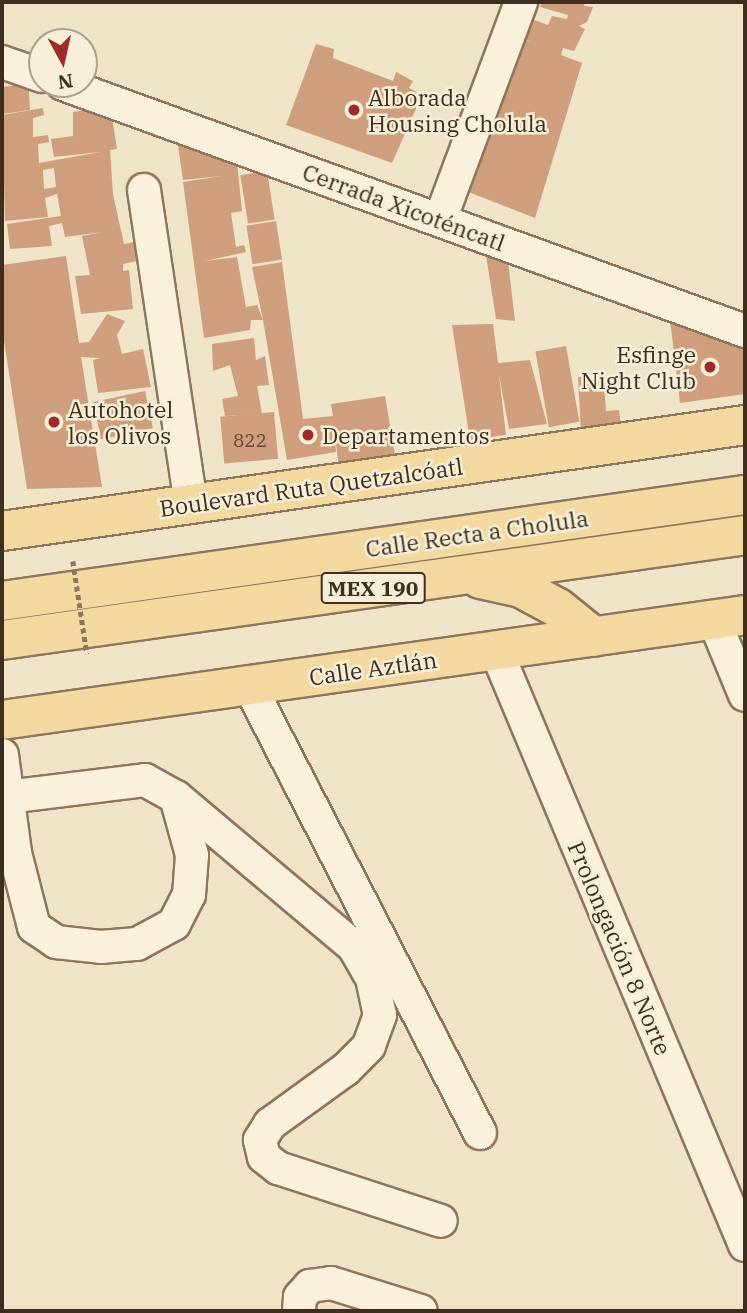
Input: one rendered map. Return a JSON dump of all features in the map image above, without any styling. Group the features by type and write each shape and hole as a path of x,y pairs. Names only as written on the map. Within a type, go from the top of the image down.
{"main road":[{"name":"Boulevard Ruta Quetzalcóatl","path":"2,531 745,425"},
{"name":"Calle Recta a Cholula","path":"2,601 745,495"},
{"name":"MEX 190","path":"2,640 745,535"},
{"path":"464,575 521,588 558,608 594,636"},
{"name":"Calle Aztlán","path":"2,720 730,617"}],"street":[{"path":"440,220 521,2"},
{"path":"2,62 28,71"},
{"name":"Cerrada Xicoténcatl","path":"98,97 745,331"},
{"path":"144,190 191,505"},
{"path":"730,617 745,695"},
{"name":"Prolongación 8 Norte","path":"496,650 745,1245"},
{"path":"249,685 480,1133"},
{"path":"2,755 15,853 34,927 56,942 101,947 137,944 174,924 189,895 192,855 176,797"},
{"path":"7,797 145,780 176,797 320,915 354,947 372,978 380,1015 369,1046 346,1069 270,1124 260,1140 264,1157 278,1168 442,1221"},
{"path":"299,1311 300,1297 310,1286 331,1283 421,1311"}],"path":[{"path":"73,561 87,654"}],"building":[{"path":"543,2 585,2 584,6 593,7 587,22 579,26 585,29 574,51 563,48 561,55 582,63 535,218 466,191 518,38 530,41 523,38 529,18 548,25 552,16 567,19 568,15 540,7"},
{"name":"Alborada Housing Cholula","path":"316,44 334,49 333,58 393,81 396,72 413,81 409,88 422,95 392,163 286,125"},
{"path":"28,83 30,110 2,114 2,87"},
{"path":"110,106 117,149 110,150 113,194 124,244 140,241 145,259 123,264 123,271 129,270 133,309 81,314 75,276 90,275 82,236 103,232 65,237 62,223 49,226 52,246 10,249 7,224 61,216 57,194 45,198 48,217 5,221 2,115 43,108 44,115 33,118 33,137 48,135 49,142 38,144 39,163 101,152 54,157 51,139 73,136 73,112","holes":["54,168 56,187 44,189 43,170"]},
{"path":"177,139 207,146 211,158 236,153 242,211 231,213 236,247 244,245 246,252 205,261 237,257 246,307 257,305 263,320 251,320 250,330 204,338 183,182 222,176 183,180"},
{"path":"267,171 275,219 248,224 240,175"},
{"path":"276,221 282,260 252,264 246,226"},
{"path":"484,243 507,253 515,321 496,319"},
{"name":"Autohotel los Olivos","path":"66,256 79,343 89,342 107,314 125,321 117,335 122,354 143,349 151,387 98,393 93,360 100,358 81,357 102,487 27,489 2,328 2,265"},
{"path":"282,262 303,419 333,416 331,404 385,396 396,460 339,468 334,428 336,452 287,460 252,267"},
{"name":"Esfinge Night Club","path":"669,311 745,340 745,394 680,403"},
{"path":"493,324 498,363 530,360 547,424 509,429 499,375 506,435 470,440 452,325"},
{"path":"254,338 256,360 265,356 269,385 257,386 262,414 225,416 222,399 238,396 230,365 213,371 212,344"},
{"path":"566,346 579,422 549,427 535,351"},
{"path":"578,377 592,377 604,385 606,411 619,410 621,426 581,433"},
{"path":"145,391 153,428 101,439 93,402"},
{"path":"274,412 278,459 224,464 220,417"}],"place":[{"name":"Alborada Housing Cholula","path":"354,110"},
{"name":"Esfinge Night Club","path":"710,367"},
{"name":"Autohotel los Olivos","path":"54,422"},
{"name":"Departamentos","path":"308,435"}]}
